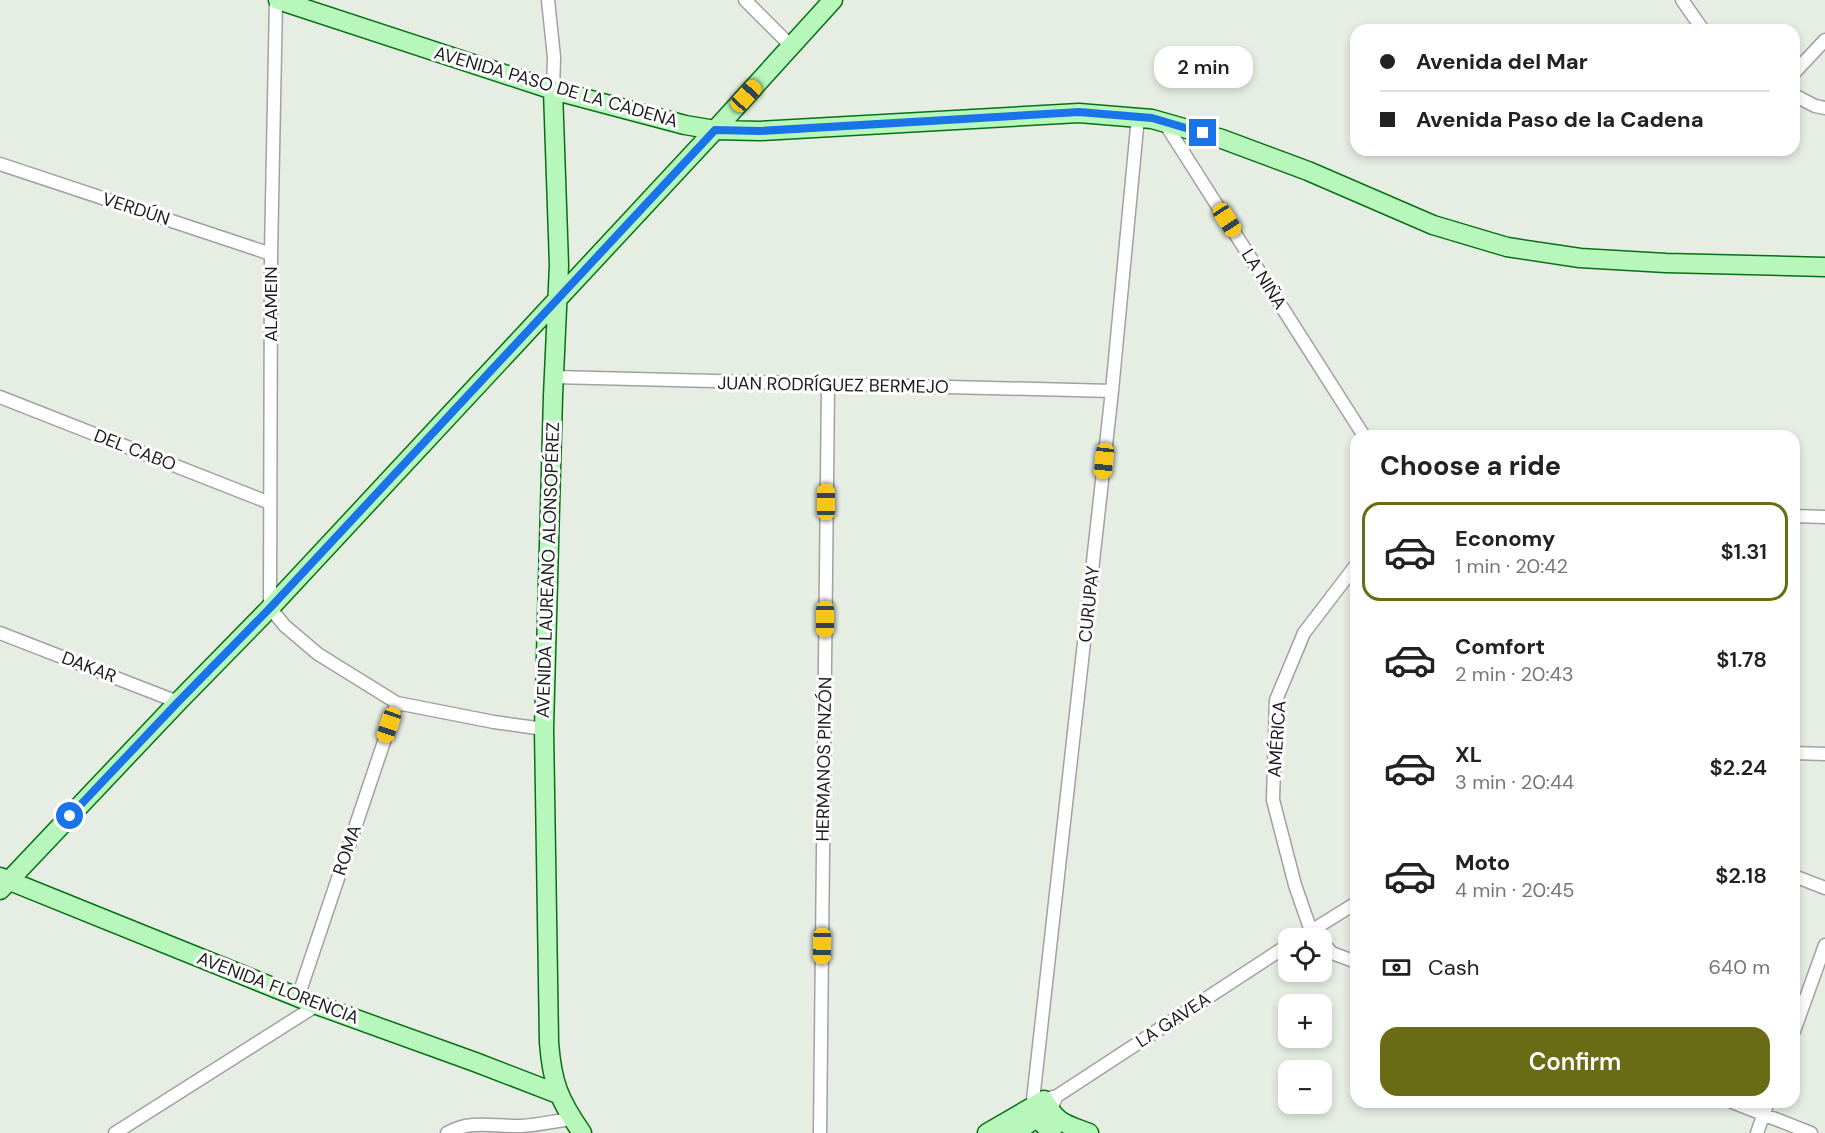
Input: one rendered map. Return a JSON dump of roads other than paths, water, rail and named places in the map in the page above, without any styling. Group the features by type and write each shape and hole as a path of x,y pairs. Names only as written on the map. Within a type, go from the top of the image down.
{"street":[{"name":"AVENIDA PASO DE LA CADENA","path":"277,0 553,90 685,125 715,130 760,131 1079,112 1152,118 1222,139 1308,171 1433,225 1507,246 1580,258 1666,263 1825,267"},
{"name":"ALAMEIN","path":"270,608 271,254 277,0"},
{"name":"AVENIDA LAUREANO ALONSOPÉREZ","path":"548,0 554,57 559,265 544,729 549,1042 551,1071 558,1094 577,1126"},
{"path":"745,0 791,45"},
{"path":"3,883 270,608 557,301 833,0"},
{"path":"1682,0 1699,24"},
{"path":"1800,67 1825,40"},
{"path":"1800,98 1815,106 1825,108"},
{"name":"CURUPAY","path":"1042,1104 1138,117"},
{"name":"LA NIÑA","path":"1164,122 1360,430"},
{"name":"VERDÚN","path":"0,164 271,254"},
{"name":"JUAN RODRÍGUEZ BERMEJO","path":"554,377 1112,391"},
{"name":"HERMANOS PINZÓN","path":"820,1133 828,385"},
{"name":"DEL CABO","path":"0,397 270,503"},
{"path":"1800,516 1825,517"},
{"name":"AMÉRICA","path":"1313,928 1295,885 1273,800 1276,700 1304,633 1350,573"},
{"path":"270,608 285,627 318,654 397,703 494,722 544,729"},
{"name":"DAKAR","path":"0,633 178,702"},
{"name":"ROMA","path":"298,997 397,703"},
{"path":"1800,753 1825,754"},
{"path":"1800,878 1825,888"},
{"name":"AVENIDA FLORENCIA","path":"3,883 317,1005 558,1094"},
{"path":"1327,928 1350,908"},
{"path":"1800,1014 1825,945"},
{"name":"LA GAVEA","path":"993,1131 1042,1104 1278,951"},
{"path":"1332,953 1350,960"},
{"path":"115,1133 317,1005"},
{"path":"1042,1104 1052,1133"},
{"path":"1042,1104 1060,1122 1089,1133"},
{"name":"LA GAVEA","path":"1014,1133 1042,1104"},
{"path":"1757,1133 1766,1109 1811,1133"},
{"path":"447,1133 479,1123 577,1126"}]}
